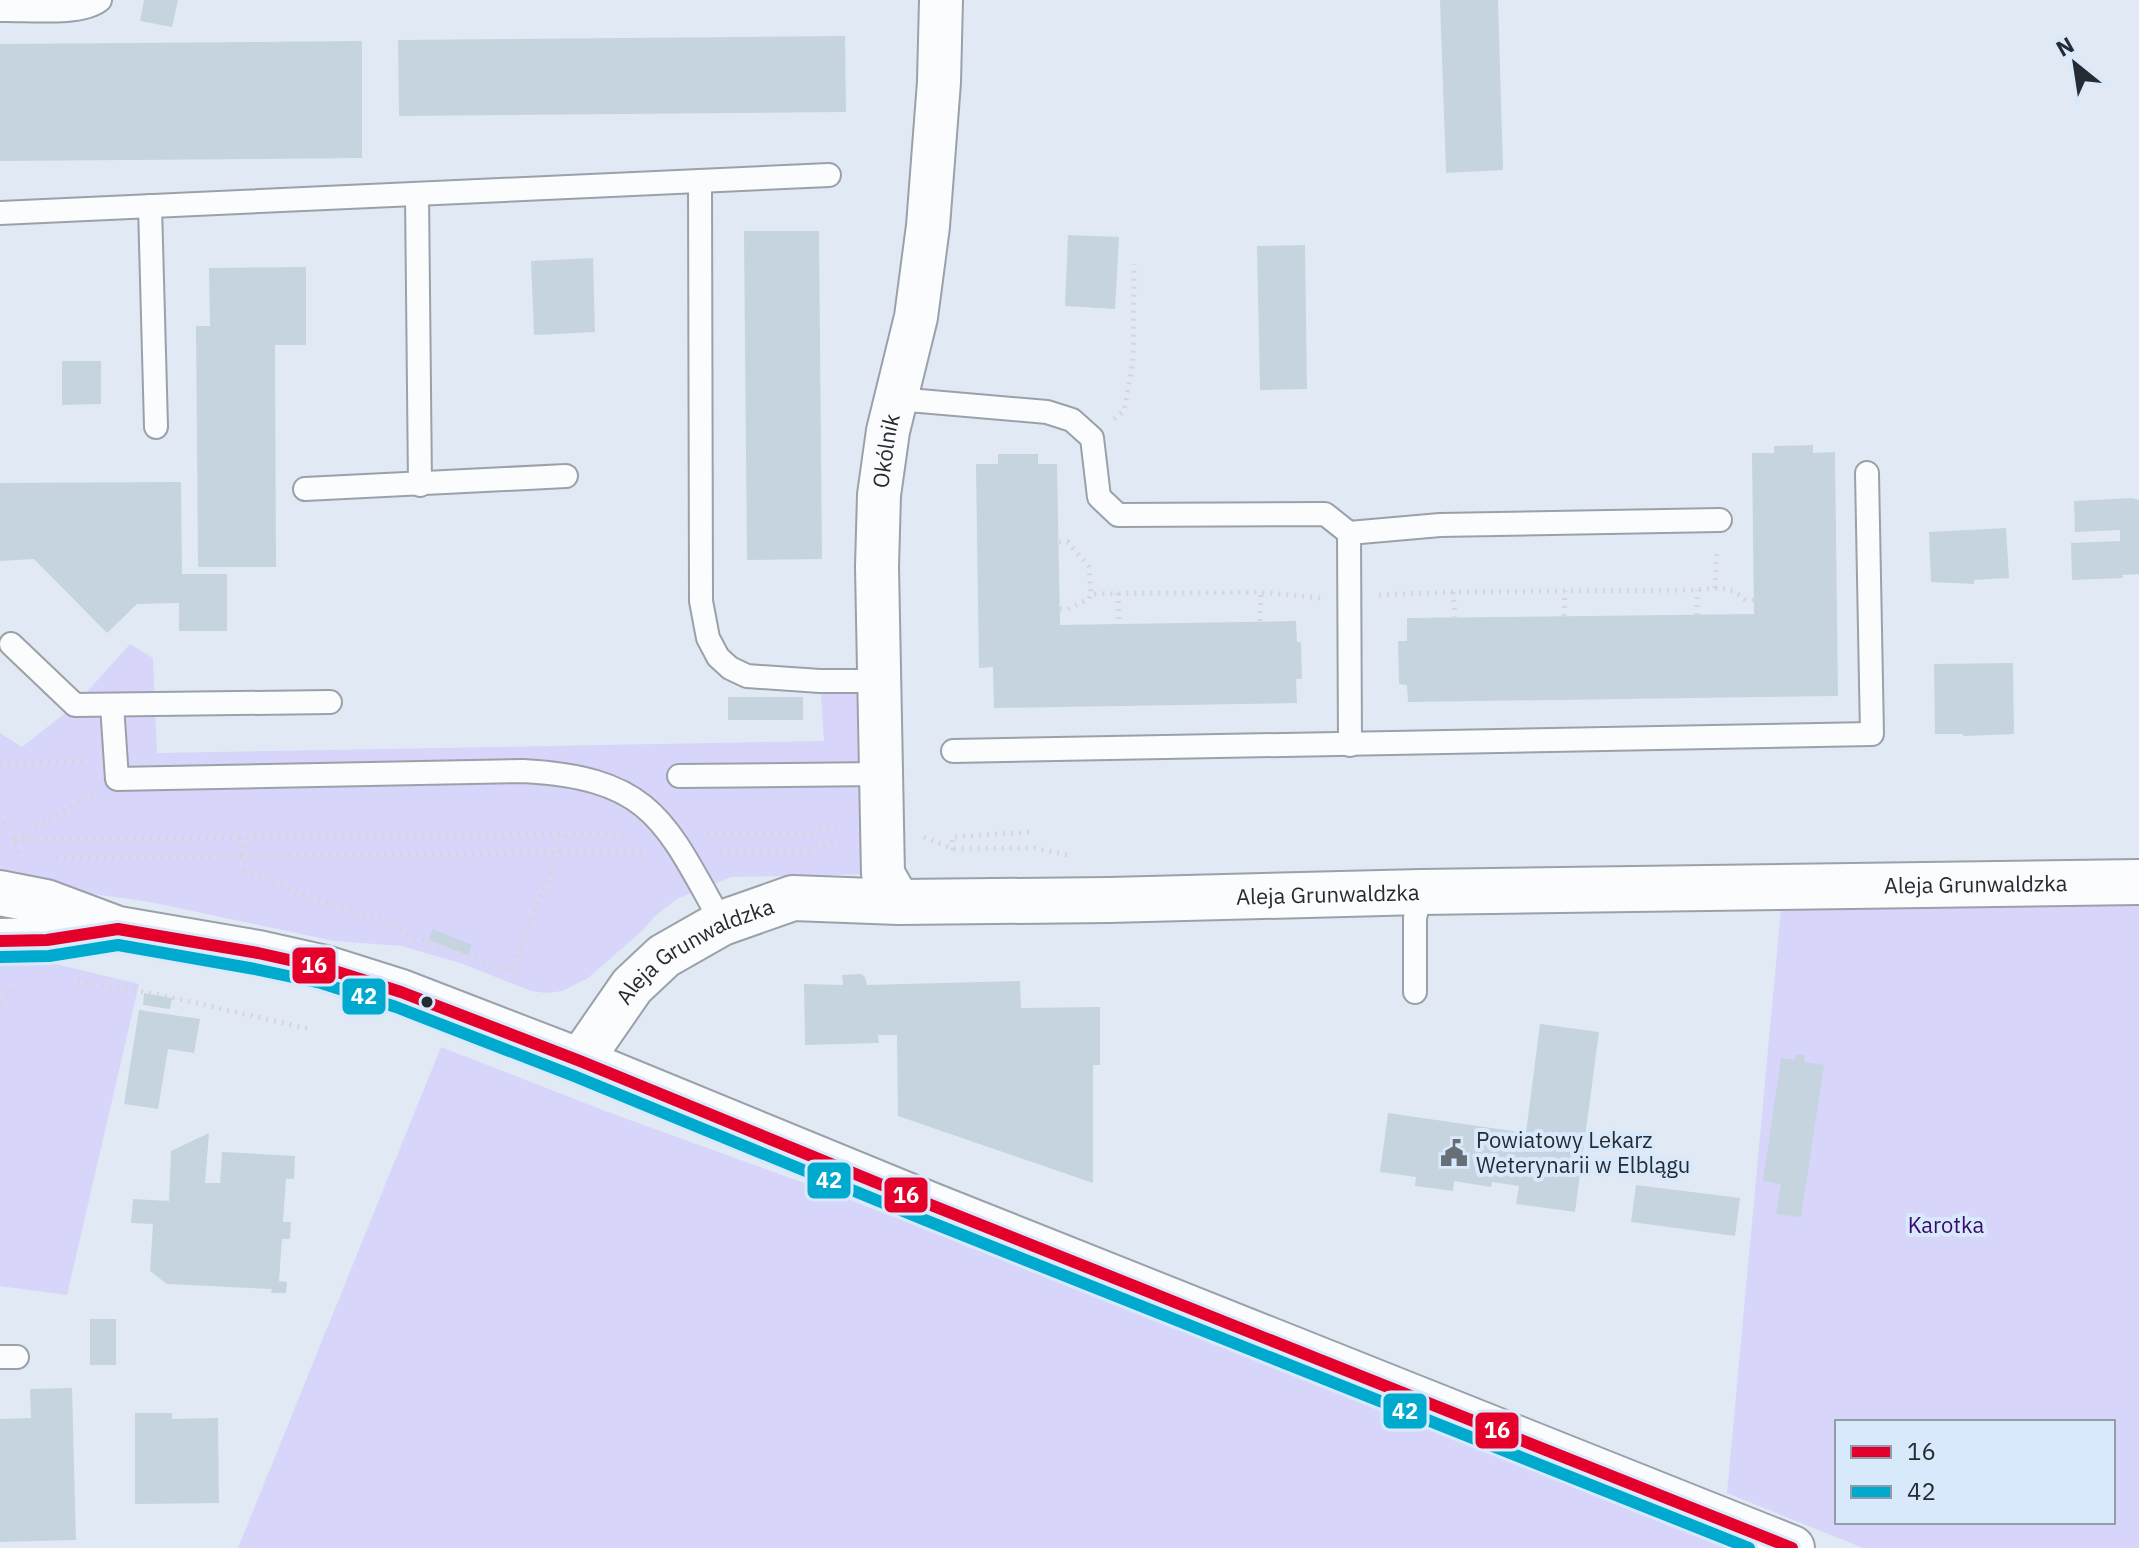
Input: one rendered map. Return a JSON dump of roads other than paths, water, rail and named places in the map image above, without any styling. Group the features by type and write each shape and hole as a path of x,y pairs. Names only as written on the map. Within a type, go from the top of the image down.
{"main road":[{"path":"10,869 46,902 118,929 258,953 325,968 401,992 1792,1548"},
{"name":"Aleja Grunwaldzka","path":"580,1061 632,986 664,956 722,923 793,898 899,902 2139,882"},
{"path":"6,961 47,940 118,929"}],"street":[{"name":"Okólnik","path":"899,902 883,874 879,495 884,453 916,317 928,226 939,82 941,0"}],"lane":[{"path":"0,10 54,10 95,5 100,0"},
{"path":"0,213 829,175"},
{"path":"700,181 701,601 708,638 718,657 730,668 747,676 880,681"},
{"path":"417,194 420,485"},
{"path":"150,206 156,427"},
{"path":"897,399 1047,412 1072,420 1092,438 1099,497 1118,515 1325,514 1349,533 1440,525 1720,520"},
{"path":"953,751 1872,734 1867,473"},
{"path":"305,489 566,476"},
{"path":"1349,533 1350,745"},
{"path":"11,644 75,705 330,702"},
{"path":"112,705 117,770 523,771 564,773 622,791 658,817 683,853 722,923"},
{"path":"679,776 882,774"},
{"path":"1415,992 1415,918 1421,892"}],"place":[{"name":"Powiatowy Lekarz Weterynarii w Elblągu","path":"1454,1153"}],"park label":[{"name":"Karotka","path":"1946,1225"}]}
